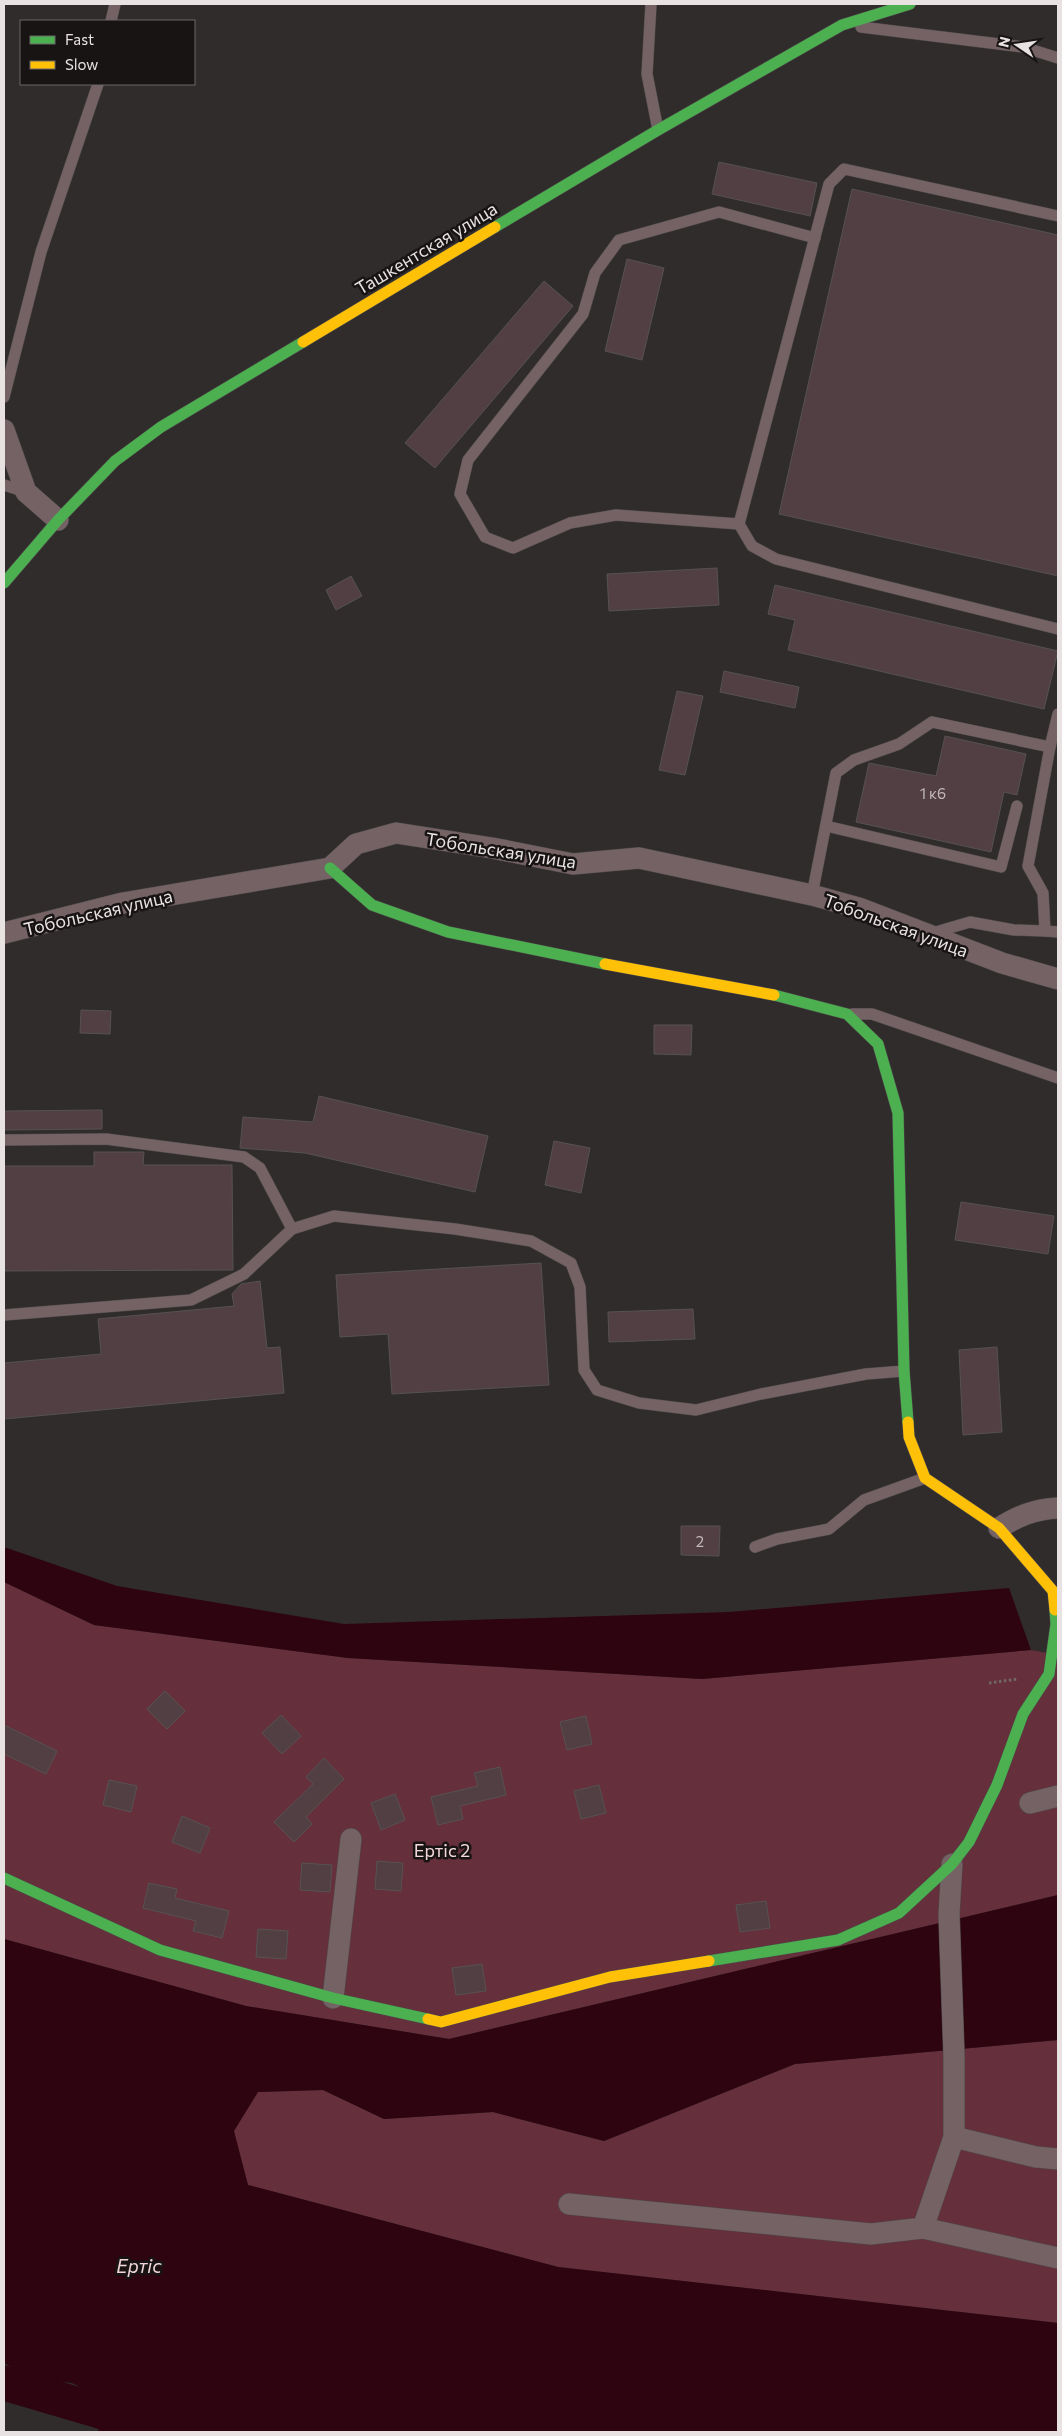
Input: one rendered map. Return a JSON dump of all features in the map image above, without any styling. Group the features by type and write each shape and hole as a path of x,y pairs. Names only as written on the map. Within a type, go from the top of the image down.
{"street":[{"name":"Ташкентская улица","path":"4,583 58,520 115,461 161,427 658,130 842,25 910,4"},
{"path":"4,430 26,492 58,520"},
{"name":"Тобольская улица","path":"4,933 123,903 330,868 356,844 396,833 492,848 574,864 640,858 812,895 859,908 1002,963 1058,979"},
{"path":"4,1878 160,1950 333,1998 441,2022 610,1978 838,1940 899,1913 952,1864 969,1842 996,1785 1024,1714 1050,1674 1056,1624 1053,1591 999,1528 925,1478 909,1437 904,1371 898,1113 878,1044 847,1014 792,998 559,956 448,932 372,905 330,868"},
{"path":"999,1528 1018,1516 1042,1509 1058,1508"},
{"path":"1030,1803 1058,1796"},
{"path":"333,1998 351,1839"},
{"path":"923,2228 954,2137 954,2056 949,1914 952,1864"},
{"path":"954,2137 1036,2157 1058,2159"},
{"path":"569,2204 871,2234 923,2228 1058,2258"}],"lane":[{"path":"112,20 115,4"},
{"path":"651,4 647,74 658,130"},
{"path":"842,25 1014,46 1058,58"},
{"path":"4,397 41,252 98,85"},
{"path":"1058,216 844,169 829,184 739,524 752,546 776,559 1058,629"},
{"path":"739,524 616,515 570,522 513,548 485,537 460,494 468,460 583,314 595,273 619,240 719,212 815,238"},
{"path":"4,485 26,492"},
{"path":"1045,930 1043,893 1028,866 1058,714"},
{"path":"812,895 836,773 854,760 899,744 932,722 1050,747"},
{"path":"826,826 1001,867 1017,806"},
{"path":"927,934 970,922 1014,930 1058,932"},
{"path":"847,1014 872,1014 1058,1078"},
{"path":"4,1140 106,1139 244,1157 260,1168 292,1229"},
{"path":"4,1315 191,1300 244,1274 292,1229 334,1216 455,1229 532,1240 571,1263 580,1287 584,1370 598,1390 639,1403 696,1410 761,1394 866,1374 904,1371"},
{"path":"755,1547 776,1539 829,1529 864,1500 925,1478"}],"green space":[{"name":"Ертіс 2","path":"4,1582 94,1625 348,1658 702,1679 1031,1650 1058,1655 1058,1895 449,2039 246,2006 4,1939"},
{"path":"1058,2040 1058,2323 558,2267 248,2185 233,2131 258,2092 323,2090 384,2119 493,2112 604,2141 795,2064"}],"water":[{"path":"4,1547 117,1586 344,1624 729,1612 1009,1588 1031,1650 702,1679 348,1658 94,1625 4,1582"},
{"name":"Ертіс","path":"1058,1895 1058,2040 795,2064 604,2141 493,2112 384,2119 323,2090 258,2092 234,2131 248,2185 558,2267 1058,2323 1058,2432 96,2432 105,2424 94,2394 72,2383 30,2378 4,2363 4,1939 246,2006 449,2039"}],"building":[{"path":"719,162 817,183 810,216 712,194"},
{"path":"852,189 1058,235 1058,576 779,514"},
{"path":"627,259 664,268 642,360 605,351"},
{"path":"544,281 573,306 435,468 405,443"},
{"path":"717,568 719,605 609,611 607,574"},
{"path":"351,576 362,596 336,610 326,590"},
{"path":"775,585 1058,651 1044,709 788,650 795,620 768,614"},
{"path":"724,671 799,687 795,708 720,692"},
{"path":"677,691 703,696 685,775 659,770"},
{"path":"945,736 1026,754 1017,795 1004,792 991,852 856,822 869,763 936,776"},
{"path":"81,1010 111,1011 110,1034 80,1033"},
{"path":"654,1025 692,1025 691,1055 654,1054"},
{"path":"319,1096 488,1136 475,1192 305,1153 240,1148 243,1117 313,1122"},
{"path":"102,1110 102,1129 4,1130 4,1111"},
{"path":"554,1141 590,1148 581,1193 545,1185"},
{"path":"94,1152 144,1152 143,1165 232,1165 233,1270 4,1271 4,1166 94,1166"},
{"path":"961,1202 1054,1216 1048,1254 955,1240"},
{"path":"541,1263 549,1385 392,1394 388,1334 340,1337 336,1275"},
{"path":"260,1281 267,1348 280,1347 284,1393 4,1419 4,1363 101,1354 98,1319 234,1306 232,1294 241,1284"},
{"path":"693,1309 695,1339 609,1342 608,1312"},
{"path":"997,1347 1002,1432 963,1435 959,1350"},
{"path":"681,1526 720,1526 719,1556 681,1555"},
{"path":"165,1691 185,1711 167,1729 147,1709"},
{"path":"281,1715 301,1736 282,1754 262,1733"},
{"path":"586,1716 592,1744 567,1750 560,1722"},
{"path":"4,1725 57,1751 46,1774 4,1754"},
{"path":"324,1758 344,1779 306,1817 312,1824 294,1842 274,1822 313,1784 306,1777"},
{"path":"500,1767 506,1795 460,1806 463,1819 438,1825 431,1797 478,1786 474,1773"},
{"path":"109,1780 137,1786 131,1812 103,1805"},
{"path":"599,1785 606,1813 581,1819 574,1791"},
{"path":"395,1794 405,1820 381,1830 371,1803"},
{"path":"182,1816 210,1828 200,1853 172,1842"},
{"path":"377,1861 403,1863 401,1891 375,1889"},
{"path":"302,1863 332,1865 330,1892 300,1890"},
{"path":"149,1883 177,1889 175,1898 229,1911 222,1938 193,1931 196,1921 143,1908"},
{"path":"766,1901 770,1928 740,1932 736,1905"},
{"path":"258,1929 288,1931 286,1959 256,1957"},
{"path":"482,1964 486,1991 456,1995 452,1968"}],"waterway":[{"name":"Ертіс","path":"4,2383 171,2432"}],"traffic: fast":[{"path":"495,227 658,130 842,25 910,4"},
{"path":"4,583 58,520 115,461 161,427 303,342"},
{"path":"330,868 372,905 448,932 605,964"},
{"path":"774,995 847,1014 878,1044 898,1113 904,1371 908,1422"},
{"path":"709,1961 838,1940 899,1913 952,1864 969,1842 997,1785 1023,1714 1049,1674 1056,1624 1055,1610"},
{"path":"4,1878 160,1950 333,1998 428,2019"}],"traffic: slow":[{"path":"303,342 495,227"},
{"path":"605,964 774,995"},
{"path":"908,1422 909,1437 925,1478 999,1528 1053,1591 1055,1610"},
{"path":"428,2019 441,2022 610,1977 709,1961"}]}
